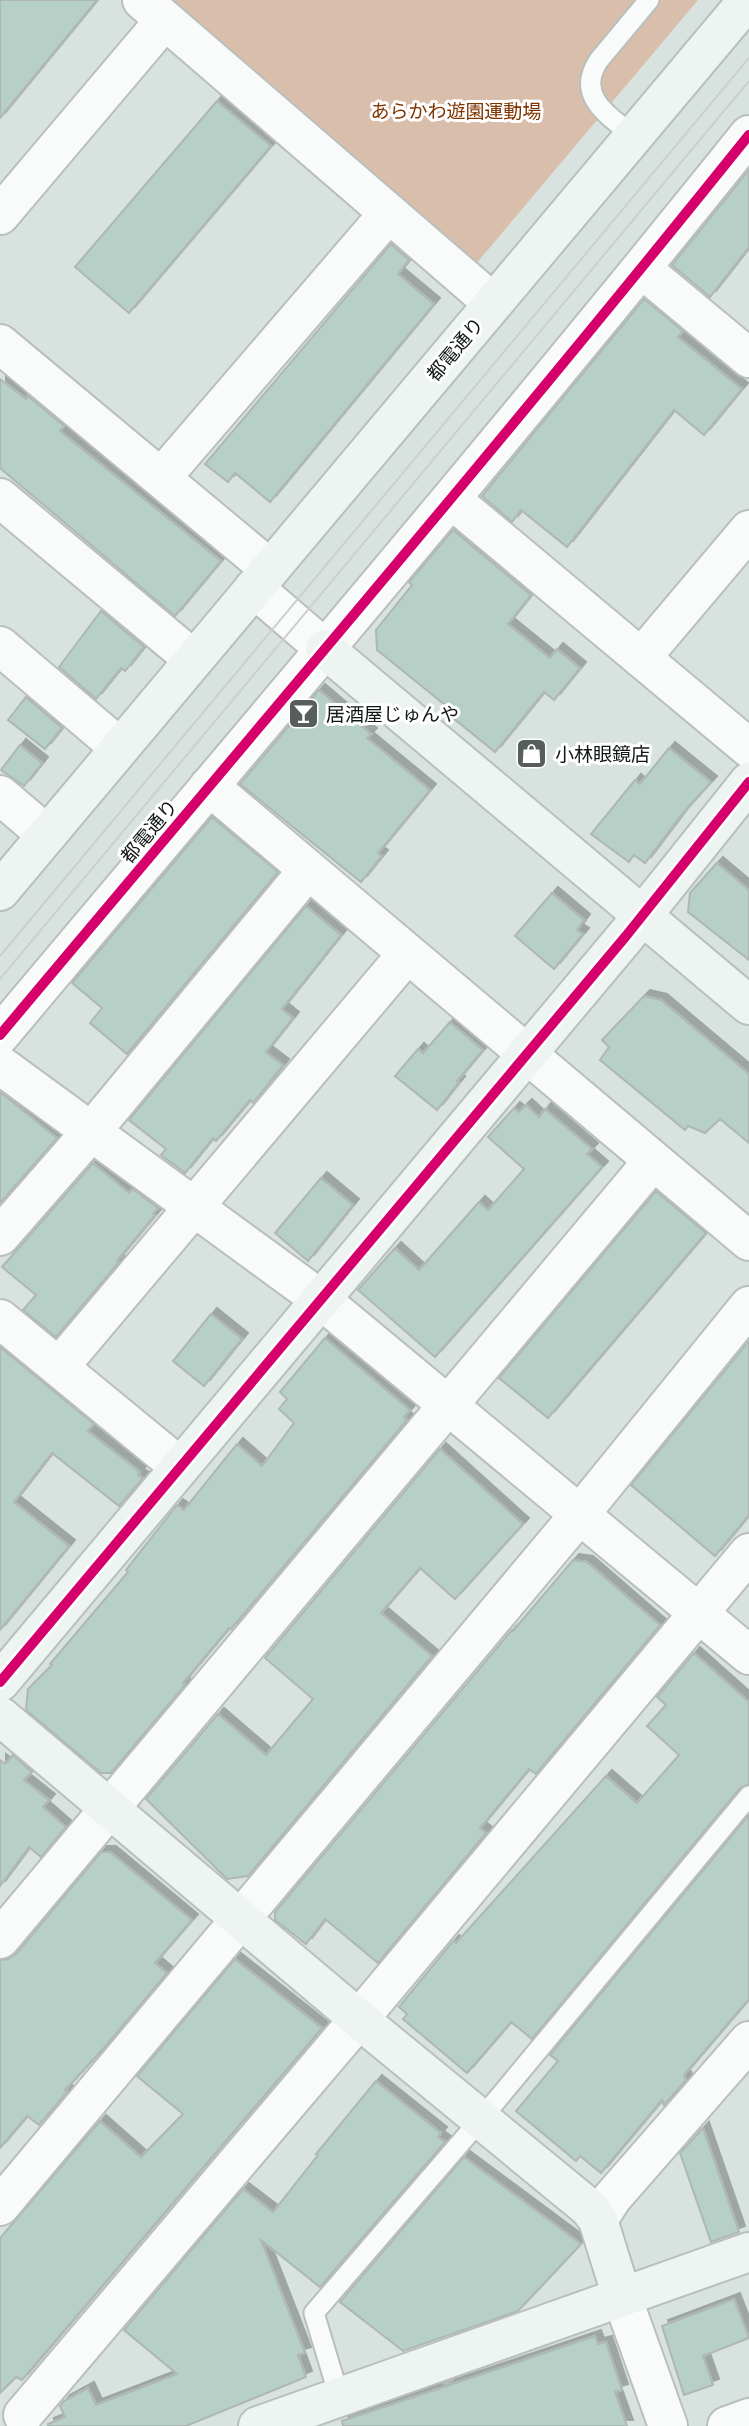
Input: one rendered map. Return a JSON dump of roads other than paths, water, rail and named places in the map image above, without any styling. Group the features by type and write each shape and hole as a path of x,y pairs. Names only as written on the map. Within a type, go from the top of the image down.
{"street":[{"name":"都電通り","path":"0,891 748,0"},
{"path":"0,215 153,10 493,303"},
{"name":"都電通り","path":"0,1035 451,499 749,135"},
{"path":"162,478 389,214"},
{"path":"642,269 749,358"},
{"path":"0,344 162,478 262,578 325,649 749,1005"},
{"path":"0,498 194,659"},
{"path":"451,499 749,748"},
{"path":"641,658 749,530"},
{"path":"0,646 120,747"},
{"path":"0,1682 643,916 749,782"},
{"path":"209,786 749,1241"},
{"path":"0,795 47,835"},
{"path":"0,1236 91,1132 308,870"},
{"path":"59,1367 407,954"},
{"path":"0,1065 320,1299 749,1655"},
{"path":"0,1939 653,1161"},
{"path":"0,2206 580,1514 749,1306"},
{"path":"0,1319 180,1467"},
{"path":"18,2413 359,2019 749,1553"},
{"path":"0,1716 359,2019 589,2208 598,2220 668,2426"},
{"path":"598,2220 612,2198 749,2041"},
{"path":"258,2426 749,2252"},
{"path":"727,2426 749,2418"}],"lane":[{"path":"634,136 610,117 592,96 589,85 592,71 599,60 649,0"},
{"path":"339,2396 314,2313 481,2119 749,1796"}],"tram line":[{"path":"0,956 749,58"},
{"path":"0,979 749,81"}],"place":[{"name":"居酒屋じゅんや","path":"303,714"},
{"name":"小林眼鏡店","path":"532,754"}],"park label":[{"name":"あらかわ遊園運動場","path":"456,111"}]}
